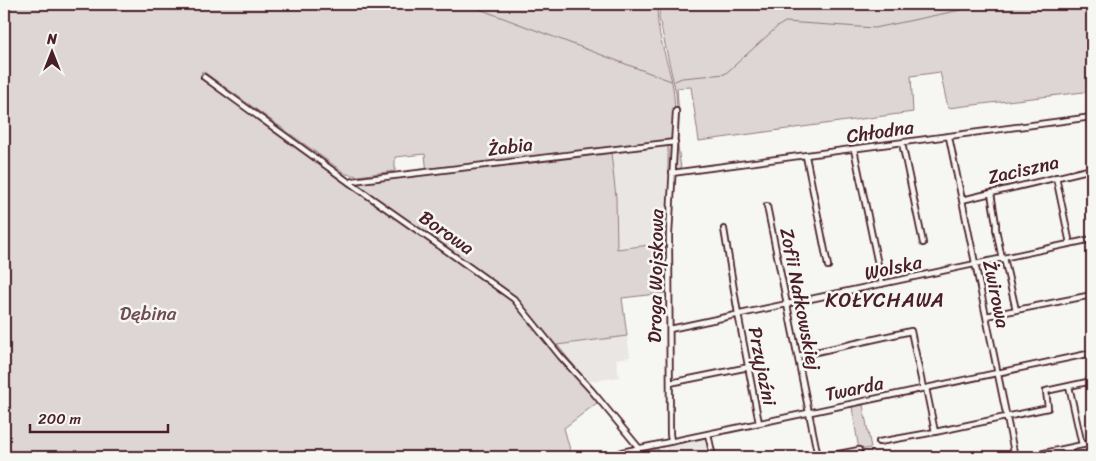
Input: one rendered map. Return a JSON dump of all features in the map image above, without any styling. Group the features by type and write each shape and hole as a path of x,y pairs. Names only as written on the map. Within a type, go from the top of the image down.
{"street":[{"name":"Borowa","path":"204,77 514,299 639,448"},
{"name":"Droga Wojskowa","path":"671,441 669,235 676,111"},
{"name":"Chłodna","path":"672,173 1092,117"},
{"name":"Żwirowa","path":"949,137 1015,457"},
{"name":"Żabia","path":"350,183 368,179 675,142"},
{"path":"902,143 923,243"},
{"path":"854,149 882,284"},
{"path":"806,156 828,266"},
{"name":"Zaciszna","path":"962,200 1092,169"},
{"path":"1056,177 1070,244"},
{"path":"992,192 996,229 1016,310"},
{"name":"Zofii Nałkowskiej","path":"767,206 818,457"},
{"name":"Przyjaźni","path":"724,229 738,314 760,423"},
{"name":"Wolska","path":"670,329 1092,239"},
{"path":"986,316 1092,295"},
{"path":"798,356 911,332 935,432"},
{"name":"Twarda","path":"622,452 1092,353"},
{"path":"670,383 749,367"},
{"path":"879,442 1048,408 1046,391 1092,380"},
{"path":"1069,386 1082,445"},
{"path":"708,434 713,457"},
{"path":"1025,457 1092,443"},
{"path":"823,457 859,450"}],"shaded area":[{"path":"669,144 666,243 617,249 616,197 611,152"},
{"path":"627,336 630,357 616,359 619,377 587,382 556,345"},
{"path":"704,438 709,457 664,457 667,447"}],"green space":[{"name":"Dębina","path":"4,4 658,4 658,24 671,78 675,108 671,170 668,170 668,145 611,153 616,197 617,249 666,243 665,293 622,298 627,336 557,345 602,399 564,428 572,457 4,457","holes":["201,72 204,72 346,174 358,176 395,171 395,157 425,154 427,174 355,183"]},
{"path":"660,4 1092,4 1092,91 948,108 940,72 911,76 913,112 699,141 691,87 677,88 679,116 678,146 681,169 675,169 676,93 659,18"},
{"path":"863,405 871,448 859,450 852,407"},
{"path":"655,447 659,451 659,457 643,457 647,449"}],"waterway":[{"path":"466,4 671,81"},
{"path":"675,81 682,78 725,74 785,22 875,28 989,4"}],"district":[{"name":"KOŁYCHAWA","path":"885,300"}]}
